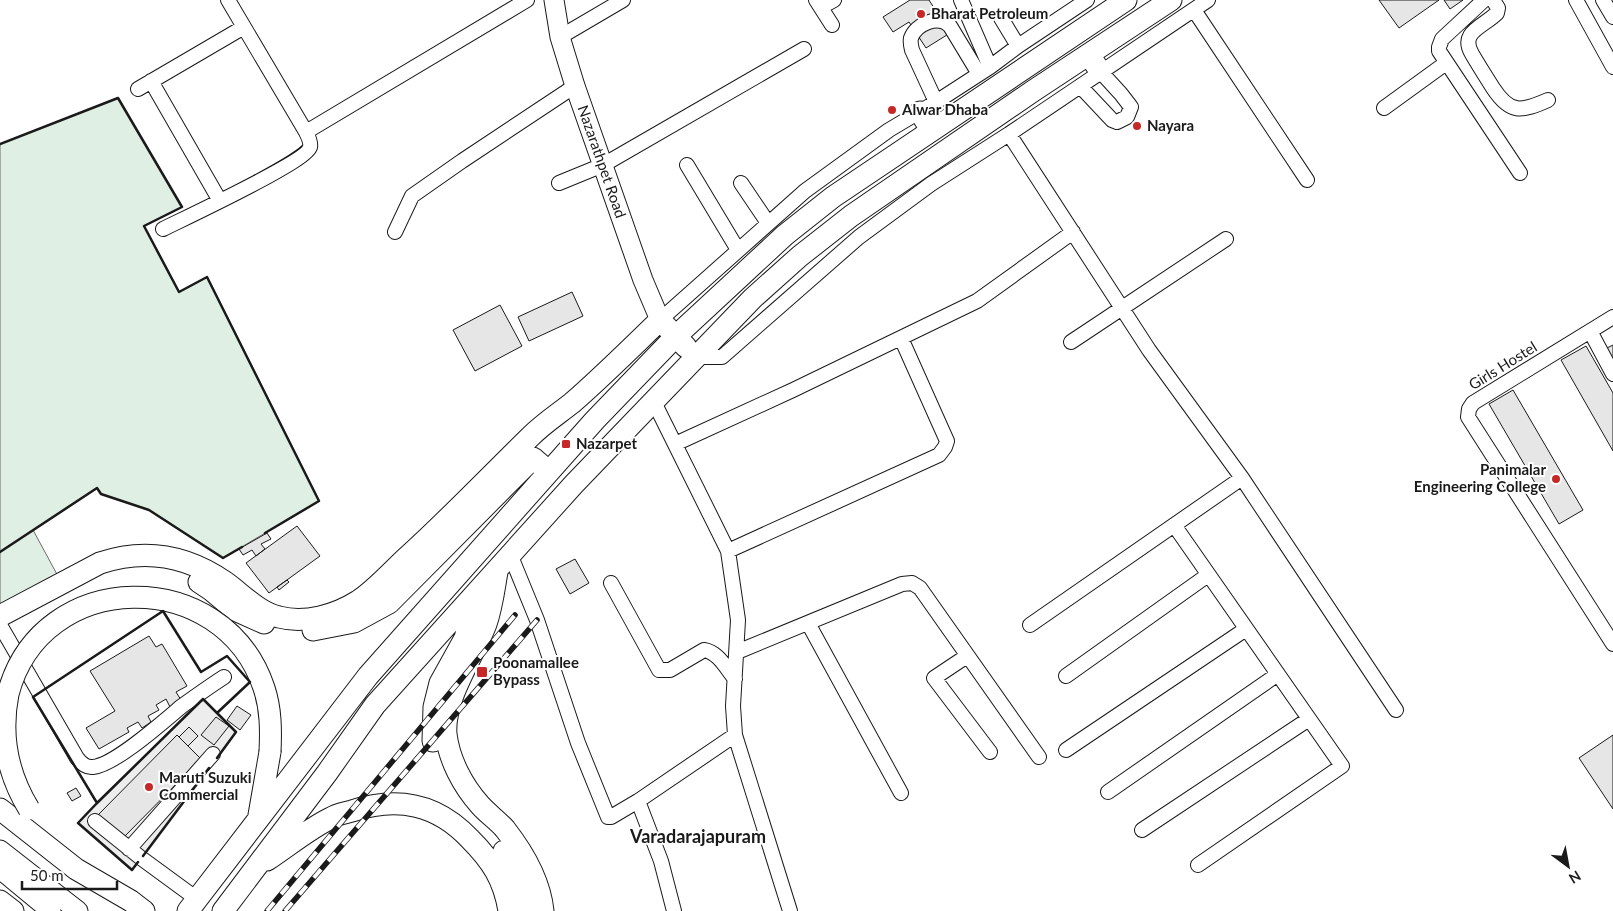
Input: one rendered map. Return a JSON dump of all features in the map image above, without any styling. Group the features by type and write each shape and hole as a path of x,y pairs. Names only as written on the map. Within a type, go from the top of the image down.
{"highway":[{"path":"189,907 368,676 595,420 675,337 785,235 833,197 1126,0"},
{"path":"223,911 327,773 375,705 574,484 753,298 800,256 851,216 1033,91 1094,63 1171,0"},
{"path":"928,107 931,130"},
{"path":"0,624 100,563 115,558 135,555 154,555 192,563 225,582 254,605 278,617 305,620 334,612 359,600 382,581 447,520 532,435 572,403 660,320 696,357"},
{"path":"0,624 115,567 147,563 180,570 211,590 235,610 259,622 282,630 318,630 354,622 389,603 533,458 549,472"},
{"path":"504,561 487,622 476,649 460,676 448,713 446,733 452,760 462,781 480,805 504,828 522,852 535,879 543,911"},
{"path":"478,592 464,638 440,683 434,708 433,739 441,769 454,791 493,832 510,861 524,893 527,911"},
{"path":"64,860 18,791 7,762 2,729 3,714 12,678 38,638 74,611 117,597 166,599 182,604 211,618 238,643 260,676 268,700 270,714 270,752 258,818"},
{"path":"253,869 331,817 368,806 401,803 433,811 460,828 484,853 499,875 509,911"},
{"path":"0,809 76,869 131,901 144,911"},
{"path":"0,901 13,911"}],"main road":[{"name":"Nazarathpet Road","path":"554,0 560,37 602,165 643,280 660,320"},
{"path":"0,850 78,911"},
{"path":"0,869 50,911"}],"street":[{"path":"163,229 296,160 311,145 306,132 228,0"},
{"path":"306,132 527,0"},
{"path":"560,37 623,0"},
{"path":"832,25 818,4 834,0"},
{"path":"961,0 984,70"},
{"path":"660,320 805,191 889,130 928,107 1087,0"},
{"path":"696,357 722,357 859,237 931,184 1080,86 1094,63 1194,10 1208,0"},
{"path":"1484,0 1442,39 1439,51 1520,173"},
{"path":"1492,0 1498,8 1496,13 1469,36 1468,44 1472,54 1499,98 1509,106 1524,108 1548,100"},
{"path":"1576,0 1613,67"},
{"path":"1603,0 1613,17"},
{"path":"1194,10 1307,180"},
{"path":"1001,18 1018,46"},
{"path":"928,107 912,50 912,36 930,21 938,19 946,21 984,70"},
{"path":"138,88 244,27"},
{"path":"559,183 602,165 804,48"},
{"path":"1080,86 1112,120 1117,122 1127,117 1130,108 1127,101 1094,63"},
{"path":"1384,108 1446,63"},
{"path":"151,81 220,201"},
{"path":"395,232 412,196 576,86"},
{"path":"1009,134 1149,350 1242,478 1396,710"},
{"path":"688,165 738,250"},
{"path":"741,183 768,223"},
{"path":"675,444 793,390 977,300 1073,232"},
{"path":"1071,342 1226,239"},
{"name":"Girls Hostel","path":"1613,317 1473,403 1469,409 1468,417 1613,644"},
{"path":"1590,331 1613,374"},
{"path":"728,550 939,455 945,448 947,440 901,338"},
{"path":"654,402 728,550 738,620 732,706 736,736 790,911"},
{"path":"1030,624 1242,478"},
{"path":"1174,525 1342,766 1198,865"},
{"path":"504,561 537,620 578,743 608,817 638,801 736,736"},
{"path":"1066,676 1208,575"},
{"path":"611,583 659,670 670,670 704,650 711,651 735,679"},
{"path":"737,652 902,584 912,583 920,588 1039,757"},
{"path":"808,623 901,792"},
{"path":"0,624 77,758 86,766 92,768 121,754 196,696 224,677"},
{"path":"1066,750 1246,629"},
{"path":"967,656 934,678 990,752"},
{"path":"1108,792 1278,674"},
{"path":"1142,830 1309,719"},
{"path":"129,849 213,754"},
{"path":"638,801 661,861 674,911"},
{"path":"95,821 129,849 189,907"}],"green space":[{"path":"118,98 182,207 144,226 179,292 207,277 319,501 223,558 149,510 101,494 97,488 33,530 59,578 0,611 0,144"}],"shaded area":[{"path":"203,699 236,732 132,870 78,823"}],"building":[{"path":"910,0 929,0 950,33 926,48 909,22 893,32 883,17"},
{"path":"1379,0 1439,0 1399,28"},
{"path":"1444,0 1463,0 1450,9"},
{"path":"572,292 583,316 529,341 518,317"},
{"path":"500,305 522,346 475,371 453,330"},
{"path":"1613,345 1613,363 1605,349"},
{"path":"1586,346 1613,393 1613,451 1561,360"},
{"path":"1513,390 1583,510 1559,524 1489,404"},
{"path":"297,526 320,556 269,593 246,563"},
{"path":"267,533 271,539 261,544 265,549 256,556 252,550 243,555 239,549"},
{"path":"575,559 589,583 570,594 556,569"},
{"path":"287,580 289,582 279,590 277,587"},
{"path":"149,636 156,647 162,644 187,686 176,692 181,700 170,707 166,699 156,705 159,710 148,716 151,722 142,728 138,722 127,728 129,732 99,749 86,728 115,711 90,671"},
{"path":"237,706 251,715 240,730 227,720"},
{"path":"216,717 229,726 214,745 201,735"},
{"path":"189,727 198,736 188,746 179,737"},
{"name":"Maruti Suzuki Commercial","path":"177,735 201,759 122,839 98,815"},
{"path":"1613,735 1613,809 1579,758"},
{"path":"76,788 81,796 72,801 67,793"}],"railway":[{"path":"267,911 515,615"},
{"path":"285,911 537,620"}],"wall":[{"path":"0,144 118,98 182,207 144,226 179,292 207,277 319,501 265,533"},
{"path":"0,552 97,488 101,494 149,510 223,558 242,547"},
{"path":"163,611 201,672 227,656 250,682 217,713 203,699 97,803 33,697 163,611"},
{"path":"217,713 236,732 217,758"},
{"path":"143,856 209,768"},
{"path":"97,803 78,823 132,870 138,862"}],"place":[{"name":"Bharat Petroleum","path":"921,14"},
{"name":"Alwar Dhaba","path":"892,110"},
{"name":"Nayara","path":"1137,126"},
{"name":"Nazarpet","path":"566,444"},
{"name":"Panimalar Engineering College","path":"1556,479"},
{"name":"Poonamallee Bypass","path":"482,672"},
{"name":"Maruti Suzuki Commercial","path":"149,787"}],"district":[{"name":"Varadarajapuram","path":"698,837"}]}
